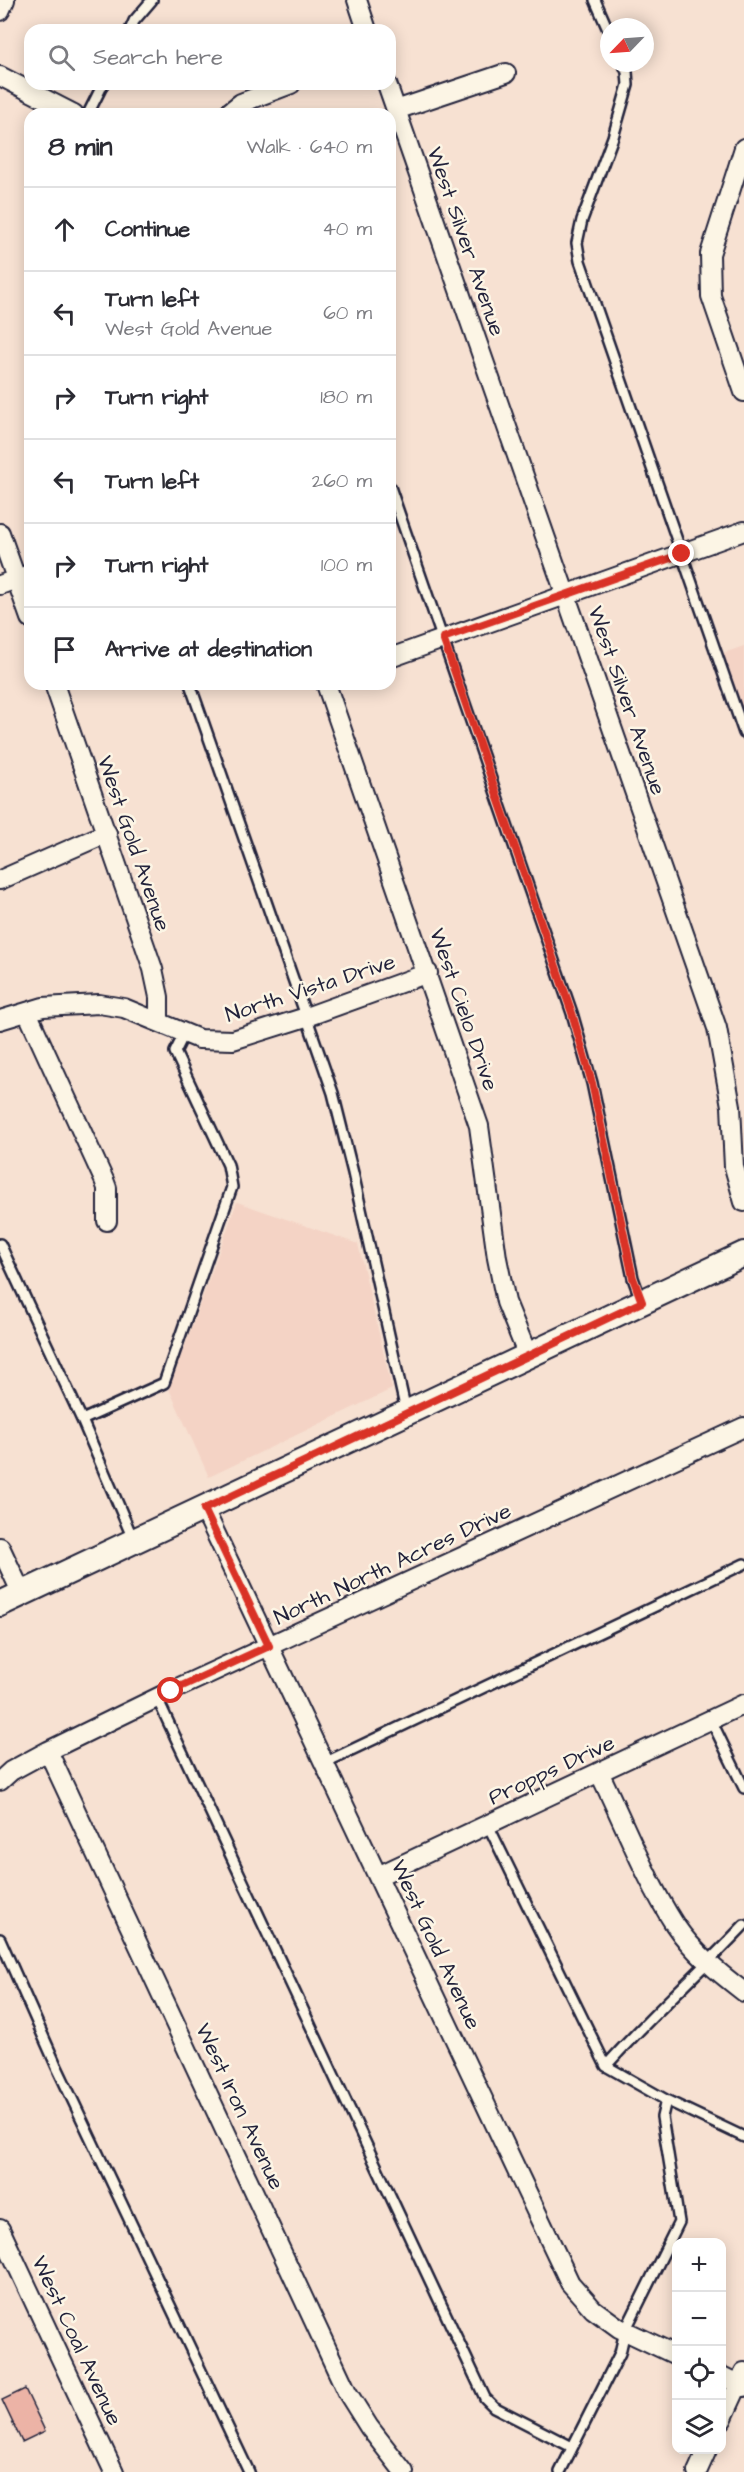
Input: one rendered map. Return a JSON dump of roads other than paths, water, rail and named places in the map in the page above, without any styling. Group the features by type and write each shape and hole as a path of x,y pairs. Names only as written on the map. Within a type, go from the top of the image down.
{"main road":[{"path":"0,1604 744,1254"}],"street":[{"path":"0,11 5,0"},
{"path":"357,0 365,24"},
{"path":"396,110 506,73"},
{"path":"0,76 24,88"},
{"path":"27,90 62,108"},
{"path":"242,108 279,90"},
{"name":"West Silver Avenue","path":"389,90 395,108"},
{"name":"West Silver Avenue","path":"396,110 717,1028 731,1106 734,1167 744,1202"},
{"path":"744,148 710,254 708,272 711,296 744,392"},
{"path":"396,656 744,531"},
{"path":"0,532 24,602"},
{"name":"West Gold Avenue","path":"56,690 153,969 159,997 159,1021"},
{"name":"West Cielo Drive","path":"328,690 428,973 479,1126 497,1258 506,1302 528,1356"},
{"path":"0,880 107,833"},
{"name":"North Vista Drive","path":"0,1020 43,1007 99,1004 124,1008 199,1039 233,1040 306,1017 428,973"},
{"path":"27,1012 104,1180 107,1188 107,1221"},
{"name":"North North Acres Drive","path":"0,1781 11,1771 48,1751 158,1698 744,1427"},
{"name":"West Gold Avenue","path":"204,1509 570,2283 593,2309 625,2331 672,2353"},
{"path":"0,1547 22,1594"},
{"name":"Propps Drive","path":"378,1876 744,1704"},
{"name":"West Iron Avenue","path":"48,1751 348,2392 369,2427 405,2472"},
{"path":"599,1772 676,1927 708,1964 744,1992"},
{"name":"West Coal Avenue","path":"0,2229 114,2472"},
{"path":"726,2377 742,2381 726,2412"},
{"path":"697,2472 705,2454"}],"lane":[{"path":"133,24 152,0"},
{"path":"594,0 602,18"},
{"path":"627,72 628,85 610,146 582,220 577,243 580,261 744,733"},
{"path":"91,108 100,90"},
{"path":"396,504 572,1013 592,1083 633,1278 642,1302"},
{"path":"192,690 333,1093 351,1161 407,1413"},
{"path":"82,1420 164,1383 232,1187 228,1165 175,1052 184,1034"},
{"path":"0,1244 82,1420 134,1541"},
{"path":"324,1763 744,1564"},
{"path":"158,1698 485,2398 494,2407 572,2447"},
{"path":"711,1720 744,1788"},
{"path":"488,1826 606,2066 666,2100 744,2137"},
{"path":"606,2066 744,1925"},
{"path":"0,1939 56,2065 249,2472"},
{"path":"560,2472 620,2353 625,2331 679,2222 662,2117 666,2100"}]}
